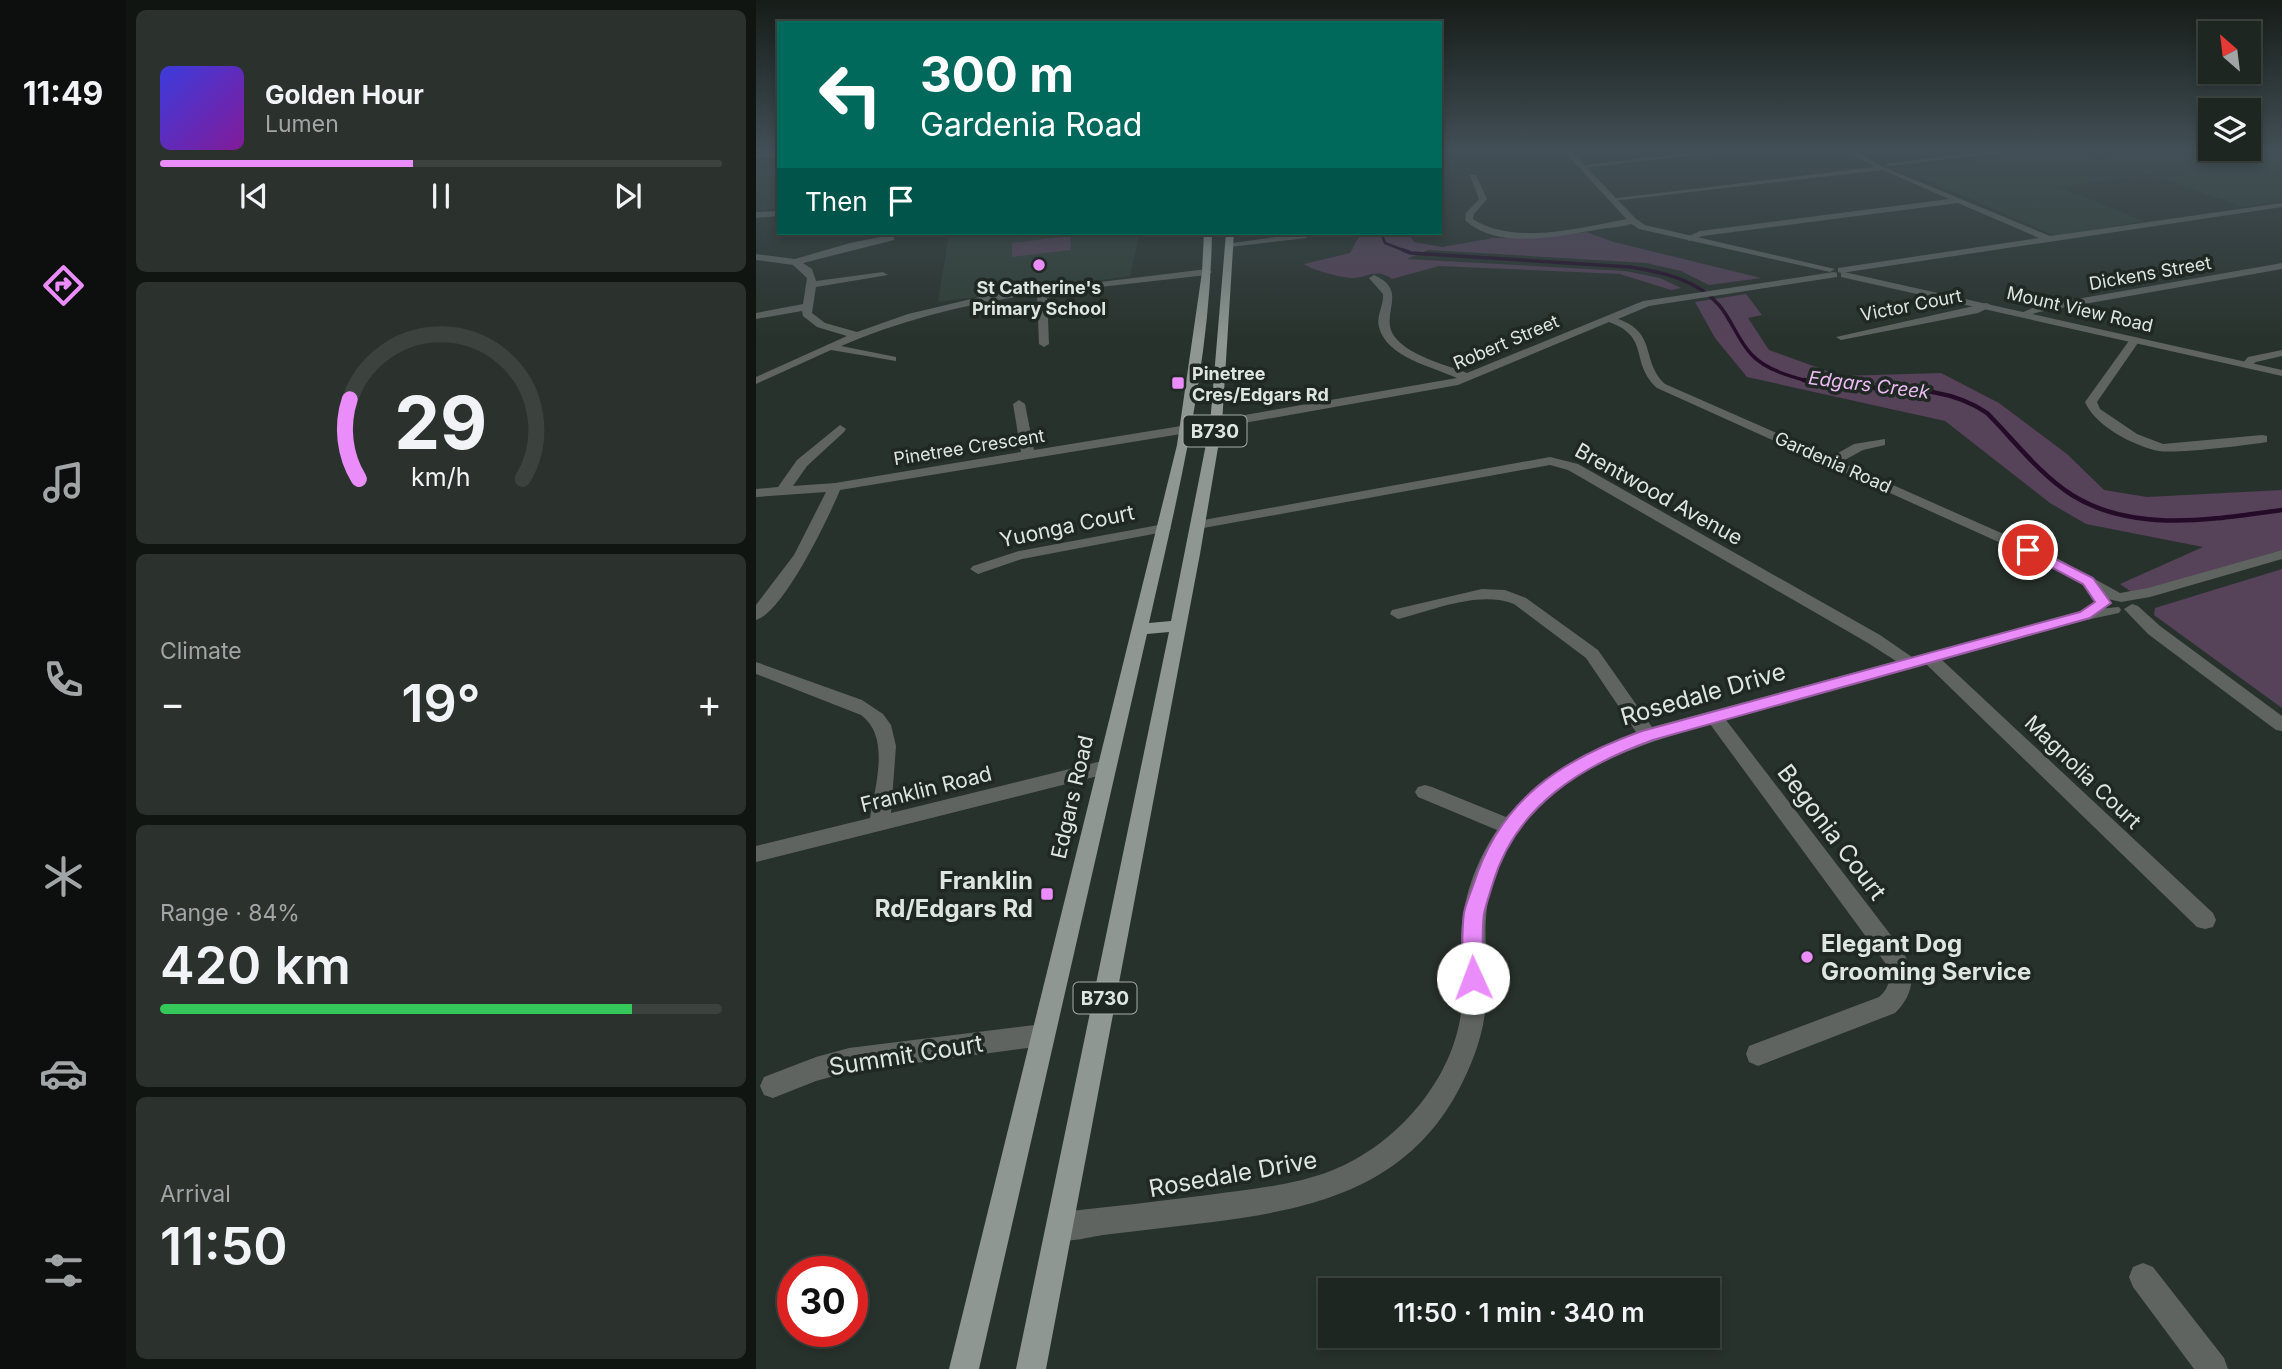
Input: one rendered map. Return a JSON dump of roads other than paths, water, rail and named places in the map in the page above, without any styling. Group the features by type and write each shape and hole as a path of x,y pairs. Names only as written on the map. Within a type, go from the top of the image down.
{"main road":[{"name":"Edgars Road","path":"964,1369 1186,429 1206,272 1208,235"},
{"name":"B730","path":"1031,1369 1216,424 1230,235"},
{"path":"1198,338 1223,335"},
{"path":"1139,629 1178,626"}],"street":[{"path":"756,215 777,213"},
{"path":"1470,213 1469,220 1488,231 1527,235 1633,221"},
{"name":"Mount View Road","path":"1626,213 1633,221 1648,229 2282,373"},
{"path":"1689,238 1700,234 1862,213"},
{"path":"1990,213 2051,240"},
{"name":"Robert Street","path":"1216,424 1421,390 1468,378 1647,303 2232,213"},
{"path":"1230,244 1304,236"},
{"path":"756,257 795,262 850,246 891,238"},
{"path":"795,262 809,271 812,278 807,314 821,325 857,335"},
{"name":"Dickens Street","path":"2024,314 2037,309 2282,267"},
{"path":"756,382 857,335 935,310 1206,272"},
{"path":"811,285 883,275"},
{"path":"1374,278 1385,286 1390,294 1384,327 1390,339 1407,351 1468,378"},
{"path":"1042,293 1044,344"},
{"name":"Victor Court","path":"1842,337 1987,306"},
{"path":"756,316 806,307"},
{"name":"Gardenia Road","path":"1608,318 1630,327 1638,335 1647,370 1661,386 2056,563 2088,581 2114,605 2154,630 2282,725"},
{"path":"2135,340 2091,402 2095,411 2133,437 2162,448 2262,439"},
{"path":"830,347 892,359"},
{"path":"2247,365 2252,359 2282,353"},
{"path":"1019,404 1028,456"},
{"path":"782,492 802,463 840,429"},
{"name":"Pinetree Crescent","path":"756,493 835,487 1186,429"},
{"path":"1833,461 1859,447 1880,442"},
{"name":"Brentwood Avenue","path":"1198,525 1517,464 1550,461 1573,467 1874,639 1920,661"},
{"path":"756,615 774,595 807,545 835,487"},
{"name":"Yuonga Court","path":"978,569 1018,555 1164,528"},
{"name":"Rosedale Drive","path":"1061,1226 1303,1194 1359,1172 1406,1138 1432,1110 1451,1081 1464,1052 1472,1024 1474,996 1471,960 1474,913 1490,862 1510,827 1531,802 1579,764 1648,735 1920,661 2282,554"},
{"path":"1398,614 1482,594 1505,595 1520,601 1592,654 1648,735"},
{"name":"Magnolia Court","path":"1920,661 2205,920"},
{"path":"756,668 856,704 866,709 882,725 887,747 879,824"},
{"name":"Begonia Court","path":"1714,717 1895,958 1901,970 1903,984 1898,995 1887,1005 1758,1054"},
{"name":"Franklin Road","path":"756,854 1106,767"},
{"path":"1425,792 1510,827"},
{"name":"Summit Court","path":"773,1086 816,1069 849,1060 1043,1035"},
{"path":"2143,1277 2213,1369"}],"waterway":[{"name":"Edgars Creek","path":"1382,235 1385,243 1408,252"},
{"name":"Edgars Creek","path":"1403,250 1411,253 1630,267 1678,278 1700,289 1719,305 1743,343 1764,365 1806,380"},
{"name":"Edgars Creek","path":"1806,380 1850,387 1922,391 1944,394 1966,402 1987,413 2060,487 2096,507 2121,515 2175,520 2282,510"},
{"name":"Edgars Creek","path":"1806,380 1811,382"}],"place":[{"name":"St Catherine's Primary School","path":"1039,265"},
{"name":"Pinetree Cres/Edgars Rd","path":"1178,383"},
{"name":"Franklin Rd/Edgars Rd","path":"1047,894"},
{"name":"Elegant Dog Grooming Service","path":"1807,957"}]}
